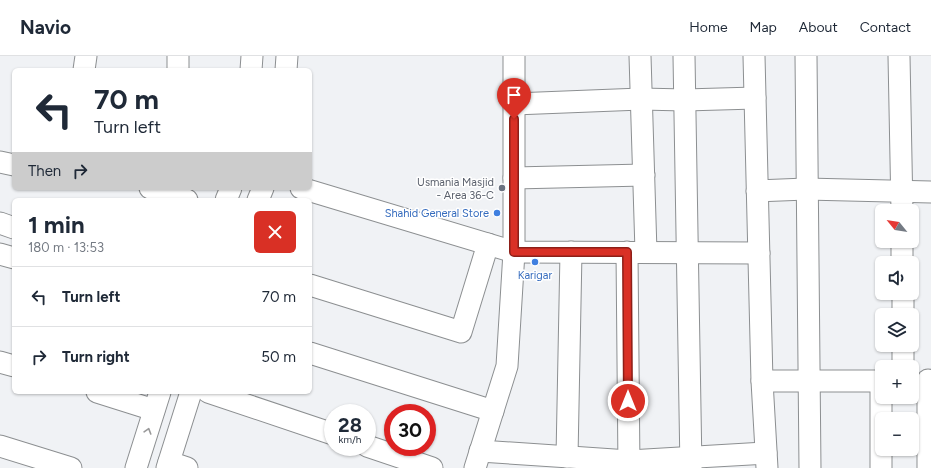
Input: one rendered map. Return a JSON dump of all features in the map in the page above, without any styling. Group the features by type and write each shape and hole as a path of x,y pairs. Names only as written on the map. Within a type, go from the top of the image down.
{"street":[{"path":"84,68 86,56"},
{"path":"178,56 178,68"},
{"path":"251,68 252,56"},
{"path":"286,68 287,56"},
{"path":"514,56 514,252 507,366 477,459 567,457 629,465 766,460 762,381 754,56"},
{"path":"629,465 637,252 644,175 640,56"},
{"path":"684,56 691,463"},
{"path":"806,56 806,189 810,381 810,468"},
{"path":"899,56 902,204"},
{"path":"514,104 641,99 685,100 755,98"},
{"path":"0,162 12,165"},
{"path":"514,178 644,175"},
{"path":"757,191 806,189 902,190 931,192"},
{"path":"308,190 514,252 759,253"},
{"path":"0,223 12,227"},
{"path":"312,286 461,332 488,244"},
{"path":"567,457 571,252"},
{"path":"0,254 12,257"},
{"path":"312,354 493,412"},
{"path":"0,362 12,365"},
{"path":"924,380 928,468"},
{"path":"762,381 875,381"},
{"path":"110,394 157,401 136,468"},
{"path":"174,466 191,394"},
{"path":"214,394 324,431"},
{"path":"881,468 882,404"},
{"path":"0,446 71,468"},
{"path":"376,449 432,468"}],"place":[{"name":"Usmania Masjid - Area 36-C","path":"502,188"},
{"name":"Shahid General Store","path":"497,213"},
{"name":"Karigar","path":"535,262"}],"route":[{"path":"514,119 514,252 627,252 628,401"}]}
